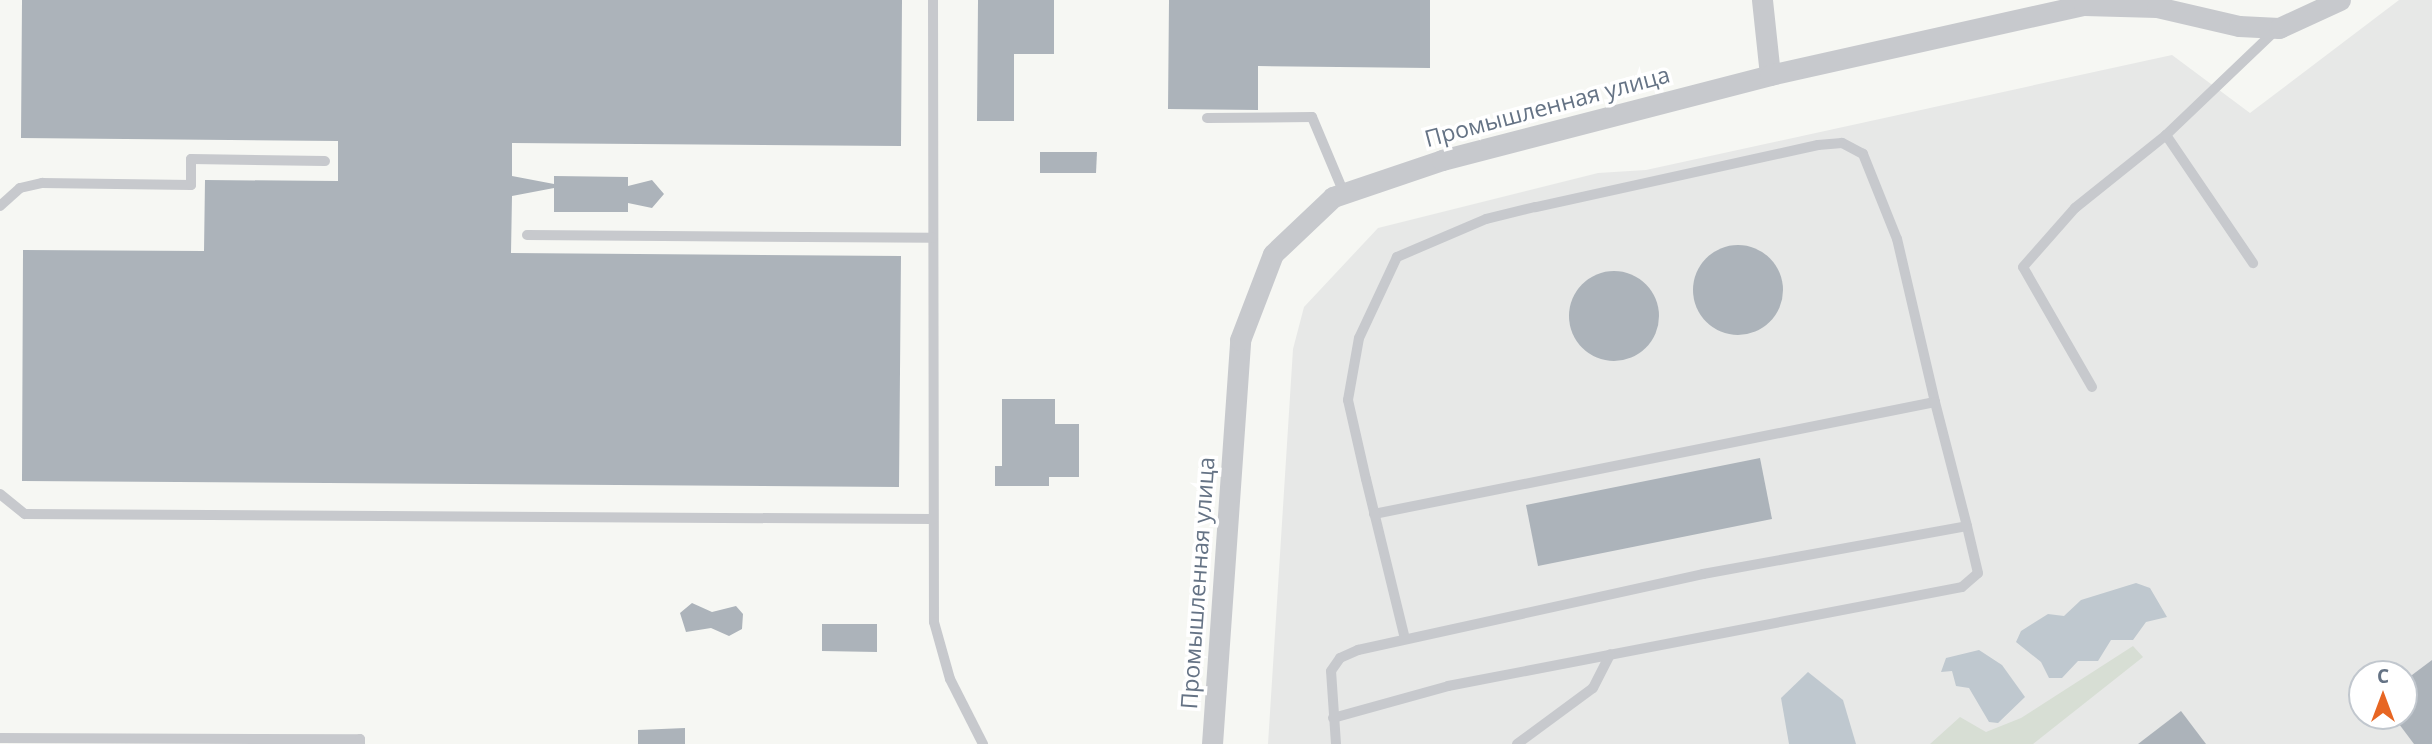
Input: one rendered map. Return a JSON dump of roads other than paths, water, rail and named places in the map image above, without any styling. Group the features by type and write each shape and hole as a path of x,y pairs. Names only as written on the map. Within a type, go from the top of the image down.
{"street":[{"path":"1762,0 1770,75"},
{"name":"Промышленная улица","path":"1212,744 1240,340 1273,254 1344,193 1442,160 1770,75 2084,5 2157,7 2239,26 2280,27 2340,0"}],"lane":[{"path":"933,0 934,622 950,679 983,744"},
{"path":"2092,387 2023,267 2075,208 2165,135 2280,27"},
{"path":"1207,118 1312,117 1344,193"},
{"path":"2165,135 2253,263"},
{"path":"1333,718 1448,686 1962,587 1978,573 1875,173 1863,154 1842,144 1818,145 1507,213 1397,257 1378,286 1348,374 1348,400 1404,635"},
{"path":"0,206 20,187 42,183 191,185 191,159 324,161"},
{"path":"527,235 933,238"},
{"path":"1374,514 1936,402"},
{"path":"0,494 25,514 933,519"},
{"path":"1336,744 1328,687 1340,658 1404,635 1967,526"},
{"path":"1517,744 1593,688 1610,654"},
{"path":"0,738 360,739 360,744"}]}
